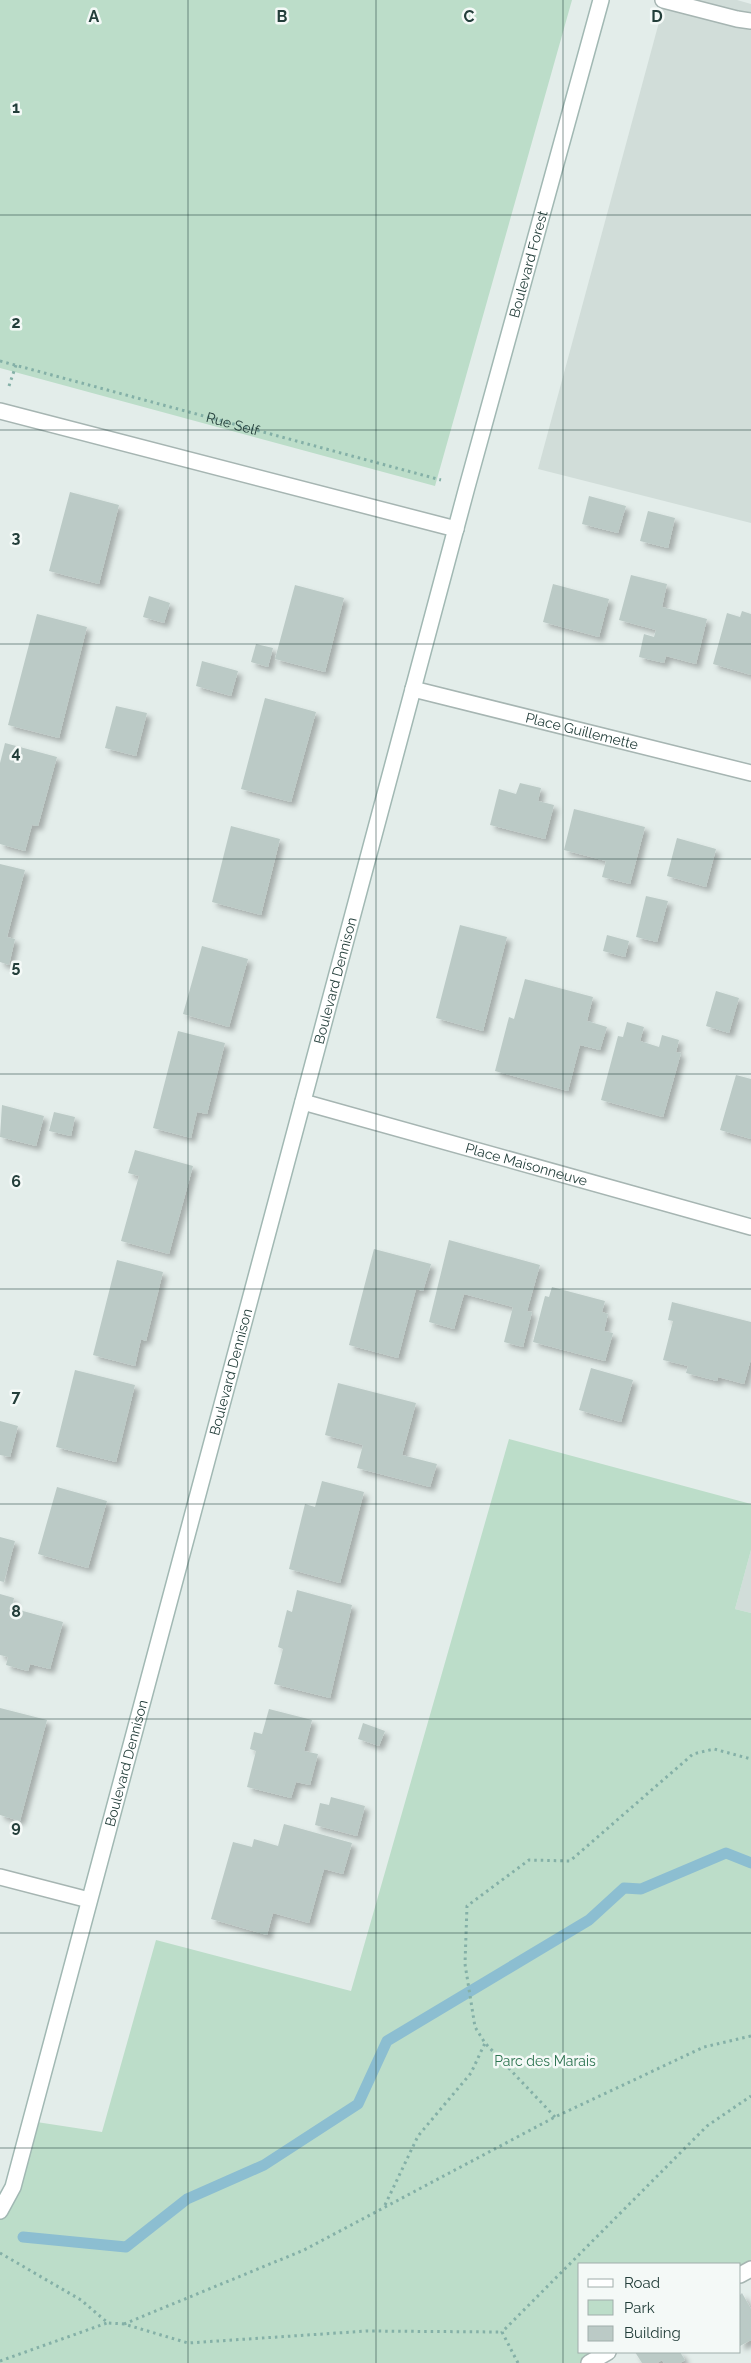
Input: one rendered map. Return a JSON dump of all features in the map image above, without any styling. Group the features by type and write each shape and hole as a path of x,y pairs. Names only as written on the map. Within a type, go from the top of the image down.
{"street":[{"name":"Boulevard Forest","path":"456,529 601,0"},
{"path":"664,0 751,21"},
{"path":"0,411 456,529"},
{"name":"Boulevard Dennison","path":"0,2211 13,2187 456,529"},
{"name":"Place Guillemette","path":"413,689 751,773"},
{"name":"Place Maisonneuve","path":"302,1102 751,1227"},
{"path":"0,1878 89,1900"},
{"path":"589,2363 606,2353"}],"path":[{"name":"Rue Self","path":"0,361 467,487"},
{"path":"555,2117 485,2043 475,2027 465,1964 467,1906 528,1860 570,1862 693,1754 714,1749 751,1759"},
{"path":"124,2324 304,2250 555,2117 704,2047 751,2036"},
{"path":"385,2207 418,2136 471,2073 485,2043"},
{"path":"0,2361 108,2323 124,2324 188,2343 367,2331 502,2332 707,2126 751,2096"},
{"path":"0,2253 80,2300 108,2323"},
{"path":"502,2332 518,2363"}],"shaded area":[{"path":"665,0 737,0 751,4 751,523 538,469"},
{"path":"751,1550 751,1613 735,1609"}],"green space":[{"path":"0,0 572,0 435,486 0,368"},
{"name":"Parc des Marais","path":"509,1439 751,1504 751,1550 735,1609 751,1613 751,2269 741,2274 741,2263 578,2263 578,2353 606,2353 589,2363 0,2363 0,2211 30,2121 102,2132 156,1940 351,1991"}],"building":[{"path":"70,492 119,505 99,584 49,571"},
{"path":"589,496 626,506 618,533 582,524"},
{"path":"648,511 675,518 668,548 640,541"},
{"path":"631,575 667,584 662,607 707,619 696,664 666,656 664,663 639,657 644,634 654,637 656,630 619,620"},
{"path":"553,584 609,599 599,637 543,622"},
{"path":"295,585 344,598 325,672 275,659"},
{"path":"149,596 170,603 164,623 143,617"},
{"path":"742,611 751,614 751,675 713,664 727,613 740,617"},
{"path":"37,614 87,627 59,738 8,725"},
{"path":"256,644 273,648 268,667 251,662"},
{"path":"202,661 238,671 231,696 196,686"},
{"path":"265,698 316,712 291,802 241,789"},
{"path":"116,706 147,713 136,756 105,748"},
{"path":"5,743 57,757 38,826 32,825 25,851 0,844 0,763"},
{"path":"520,783 541,788 538,801 554,805 545,839 490,825 499,789 516,794"},
{"path":"574,809 645,827 630,884 602,877 606,861 564,850"},
{"path":"231,826 280,839 261,915 212,902"},
{"path":"677,838 716,849 706,887 667,876"},
{"path":"0,864 25,870 7,937 15,939 9,965 0,962"},
{"path":"646,896 668,901 657,942 636,937"},
{"path":"460,925 507,937 483,1031 436,1018"},
{"path":"607,935 629,941 625,957 603,951"},
{"path":"202,946 248,959 229,1027 183,1014"},
{"path":"525,979 593,997 587,1021 607,1027 600,1050 580,1045 568,1091 495,1071 509,1017 514,1019"},
{"path":"716,991 739,998 729,1033 706,1026"},
{"path":"627,1022 644,1027 640,1041 659,1047 662,1035 679,1040 676,1052 681,1053 663,1117 601,1100 618,1036 623,1037"},
{"path":"178,1031 225,1043 207,1114 197,1112 191,1138 153,1128"},
{"path":"736,1075 751,1079 751,1139 720,1130"},
{"path":"2,1105 44,1116 36,1146 0,1137"},
{"path":"54,1112 75,1117 71,1136 49,1131"},
{"path":"135,1150 193,1166 169,1254 121,1241 139,1176 128,1173"},
{"path":"449,1240 540,1265 527,1311 532,1312 523,1347 504,1342 513,1307 464,1294 454,1329 429,1322"},
{"path":"374,1249 431,1264 423,1291 416,1289 398,1358 349,1345"},
{"path":"117,1260 163,1272 146,1341 141,1339 135,1366 93,1355"},
{"path":"552,1287 605,1301 602,1312 608,1314 604,1331 613,1333 605,1361 533,1342 545,1296 549,1297"},
{"path":"672,1302 751,1322 751,1359 744,1384 718,1377 717,1381 686,1373 688,1366 663,1360 673,1321 668,1320"},
{"path":"591,1368 633,1380 621,1422 579,1410"},
{"path":"75,1370 135,1385 116,1462 56,1447"},
{"path":"338,1383 416,1403 402,1455 437,1464 430,1487 357,1468 363,1445 325,1435"},
{"path":"0,1421 18,1426 10,1457 0,1455"},
{"path":"322,1481 364,1492 340,1583 289,1569 305,1504 315,1507"},
{"path":"57,1487 107,1501 88,1568 38,1554"},
{"path":"0,1537 15,1541 4,1582 0,1581"},
{"path":"297,1590 352,1605 330,1698 274,1684 283,1649 278,1647 287,1610 292,1612"},
{"path":"0,1594 14,1598 12,1608 63,1622 50,1669 30,1664 28,1671 6,1665 8,1657 0,1655"},
{"path":"0,1708 47,1720 20,1821 0,1815"},
{"path":"269,1709 312,1720 304,1751 318,1754 310,1785 296,1782 291,1798 247,1787 256,1751 250,1749 254,1732 262,1734"},
{"path":"363,1723 385,1731 379,1746 358,1739"},
{"path":"331,1797 365,1806 357,1836 315,1825 320,1803 329,1805"},
{"path":"284,1824 352,1843 343,1874 324,1869 309,1923 273,1913 267,1935 211,1919 233,1842 252,1847 254,1839 278,1846"},
{"path":"741,2294 751,2309 751,2340 741,2345"},
{"path":"636,2353 681,2353 685,2360 680,2363 664,2363 662,2360 657,2363 642,2363"}],"waterway":[{"path":"23,2237 126,2247 187,2199 264,2165 358,2104 387,2041 589,1920 624,1888 641,1889 726,1853 751,1863"}]}
